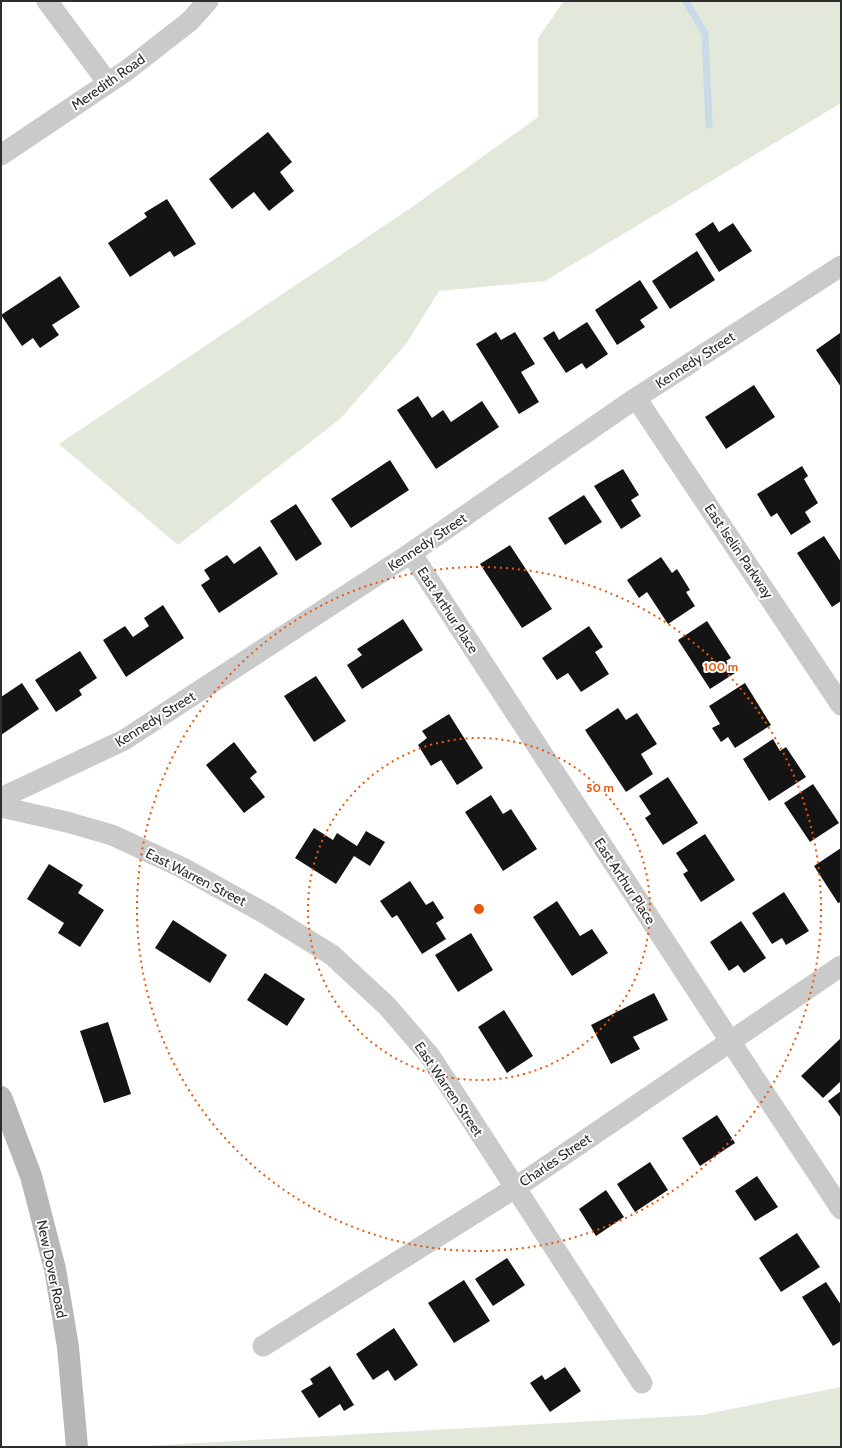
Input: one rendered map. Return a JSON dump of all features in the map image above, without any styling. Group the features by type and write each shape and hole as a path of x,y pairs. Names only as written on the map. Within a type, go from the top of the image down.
{"street":[{"path":"47,1 108,83"},
{"name":"Meredith Road","path":"1,155 126,71 190,21 208,1"},
{"name":"Kennedy Street","path":"1,798 124,740 411,553 636,398 841,266"},
{"name":"East Iselin Parkway","path":"636,398 841,705"},
{"name":"East Arthur Place","path":"411,553 730,1042 841,1209"},
{"name":"East Warren Street","path":"1,807 67,822 112,835 197,876 266,914 332,955 387,1006 430,1056 642,1383"},
{"name":"Charles Street","path":"263,1346 515,1188 841,966"},
{"name":"New Dover Road","path":"1,1097 31,1176 55,1269 68,1347 77,1447"}],"shaded area":[{"path":"564,1 841,1 841,103 545,281 439,291 406,344 340,419 178,545 59,444 412,207 538,117 538,38"},
{"path":"841,1387 841,1447 128,1447 701,1415"}],"building":[{"path":"268,132 292,162 280,172 294,191 269,211 254,192 232,209 209,179"},
{"path":"167,199 196,244 174,257 170,251 130,277 108,243 147,217 144,213"},
{"path":"713,222 719,232 733,223 752,251 719,272 695,234"},
{"path":"697,251 715,280 670,309 652,281"},
{"path":"60,276 80,307 52,325 59,335 40,348 33,338 22,346 1,315"},
{"path":"640,280 658,308 640,320 645,327 617,345 595,310"},
{"path":"587,322 608,354 586,369 582,363 566,373 543,338 554,331 559,340"},
{"path":"496,332 501,340 515,332 535,364 521,372 539,402 519,414 476,344"},
{"path":"840,333 841,335 841,387 816,350"},
{"path":"754,385 775,417 726,449 705,417"},
{"path":"418,396 432,418 443,410 451,422 482,401 499,427 436,469 397,410"},
{"path":"390,460 409,490 351,528 331,499"},
{"path":"802,466 808,476 804,479 818,503 805,512 811,522 791,535 777,513 771,517 757,494"},
{"path":"623,469 639,495 631,500 641,516 621,529 594,486"},
{"path":"584,495 602,522 565,545 548,518"},
{"path":"296,504 322,544 296,561 270,521"},
{"path":"824,536 841,562 841,601 832,607 797,553"},
{"path":"510,545 552,609 522,628 480,564"},
{"path":"260,546 278,574 219,613 201,585 210,579 204,570 227,555 234,564"},
{"path":"661,557 672,573 677,569 690,590 686,592 695,606 668,624 647,592 639,598 627,580"},
{"path":"163,605 184,638 126,677 103,640 125,626 133,637 149,626 144,618"},
{"path":"403,619 423,650 362,689 347,665 362,655 357,649"},
{"path":"707,621 731,658 726,661 735,673 710,689 678,640"},
{"path":"589,626 603,647 595,652 609,674 581,692 568,673 557,680 542,658"},
{"path":"80,651 97,678 79,690 82,695 56,712 35,680"},
{"path":"316,676 346,721 314,742 284,696"},
{"path":"22,683 39,709 1,735 1,697"},
{"path":"745,683 771,725 735,748 728,737 721,742 712,728 720,724 709,706"},
{"path":"618,708 626,720 637,713 657,744 641,754 653,774 626,792 585,730"},
{"path":"449,714 483,768 457,785 441,760 431,766 418,745 427,738 422,731"},
{"path":"773,739 780,751 786,747 806,777 769,801 743,759"},
{"path":"234,742 257,772 250,778 265,797 244,813 206,765"},
{"path":"668,777 698,823 663,845 645,818 651,814 639,796"},
{"path":"813,784 839,823 810,842 784,803"},
{"path":"491,795 503,814 511,809 537,849 503,871 465,812"},
{"path":"314,828 333,840 337,833 357,846 366,831 385,842 370,866 354,856 336,884 295,858"},
{"path":"705,834 735,880 701,902 683,874 688,871 676,853"},
{"path":"841,848 841,902 838,903 814,866"},
{"path":"49,864 83,885 78,893 104,910 80,947 58,933 64,923 27,899"},
{"path":"410,881 426,905 433,901 444,918 436,923 446,939 422,954 397,915 392,918 380,901"},
{"path":"784,892 809,931 786,945 782,938 772,944 752,913"},
{"path":"557,901 580,936 592,929 608,953 572,976 533,917"},
{"path":"173,920 227,955 210,983 155,948"},
{"path":"741,921 766,958 744,973 738,965 729,971 710,942"},
{"path":"471,933 493,970 458,992 435,955"},
{"path":"265,973 305,999 287,1026 247,1000"},
{"path":"654,993 668,1020 633,1037 640,1049 611,1064 591,1025"},
{"path":"504,1010 533,1056 507,1073 478,1027"},
{"path":"108,1022 131,1094 104,1103 80,1031"},
{"path":"841,1038 841,1081 823,1098 801,1076"},
{"path":"841,1091 841,1118 828,1101"},
{"path":"717,1115 735,1143 700,1166 682,1138"},
{"path":"650,1162 668,1190 635,1212 617,1184"},
{"path":"757,1176 778,1207 755,1221 735,1191"},
{"path":"606,1190 624,1217 596,1236 579,1209"},
{"path":"797,1233 820,1267 781,1292 759,1258"},
{"path":"507,1258 525,1285 493,1306 475,1279"},
{"path":"464,1280 490,1321 454,1343 428,1303"},
{"path":"826,1282 841,1305 841,1341 833,1346 802,1297"},
{"path":"394,1328 418,1365 395,1381 388,1370 373,1380 356,1354"},
{"path":"330,1366 354,1405 344,1411 340,1404 319,1418 301,1391 313,1384 310,1379"},
{"path":"565,1367 581,1391 550,1412 530,1383 542,1375 545,1380"}],"waterway":[{"path":"686,1 705,34 709,125"}]}
